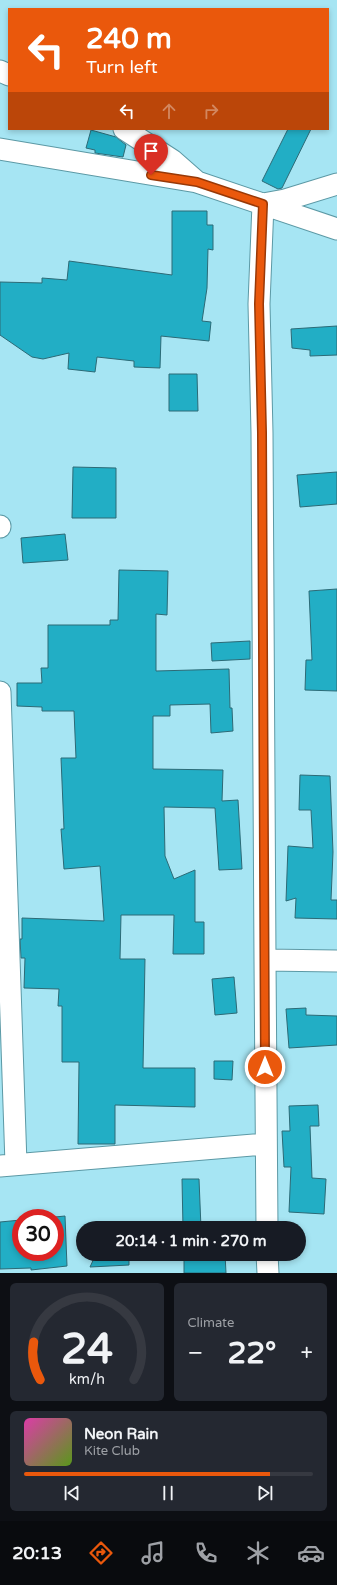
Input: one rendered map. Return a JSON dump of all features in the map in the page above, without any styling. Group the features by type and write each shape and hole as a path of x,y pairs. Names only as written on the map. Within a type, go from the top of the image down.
{"street":[{"path":"126,130 172,160 197,182"},
{"path":"0,149 197,182 337,229"},
{"path":"263,204 285,200 337,184"},
{"path":"263,204 259,304 262,441 265,1144 267,1221"},
{"path":"0,692 8,1165 265,1144"},
{"path":"265,960 337,961"},
{"path":"267,1261 268,1273"}],"building":[{"path":"91,130 116,137 126,145 123,157 95,153 95,150 86,148"},
{"path":"288,130 311,130 282,188 278,189 262,181"},
{"path":"172,211 207,211 207,225 213,225 213,250 208,249 207,288 202,321 211,322 209,341 161,336 160,368 134,367 134,361 97,357 95,372 68,369 69,353 43,359 32,357 0,335 0,282 42,283 42,278 67,280 69,261 172,275"},
{"path":"337,326 337,355 310,356 310,350 292,348 291,329"},
{"path":"169,374 197,374 198,411 169,411"},
{"path":"73,467 116,468 116,518 72,518"},
{"path":"337,472 337,504 300,507 297,475"},
{"path":"65,534 68,560 23,563 21,538"},
{"path":"119,570 168,571 167,615 156,614 156,671 229,669 230,708 232,708 233,731 211,733 210,704 170,705 170,716 153,716 153,769 223,770 222,801 238,800 242,869 219,870 215,808 164,807 165,856 174,879 195,870 195,922 204,922 204,954 173,954 174,915 121,915 120,959 145,959 143,1068 195,1068 195,1107 115,1105 115,1144 78,1144 79,1062 62,1062 62,1006 58,1006 59,989 24,988 25,958 21,958 20,939 22,939 22,918 104,921 100,866 64,869 61,829 64,829 61,758 76,758 74,711 42,711 42,707 17,706 17,683 42,683 41,668 48,668 48,625 110,625 110,620 118,620"},
{"path":"337,589 337,691 305,690 306,660 312,660 309,591"},
{"path":"250,641 250,659 212,661 211,643"},
{"path":"300,775 330,776 333,852 331,900 337,900 337,919 295,918 296,898 286,901 288,846 313,848 311,810 299,810"},
{"path":"234,977 237,1013 215,1015 212,979"},
{"path":"306,1008 306,1015 337,1016 337,1045 289,1048 286,1009"},
{"path":"214,1061 233,1061 232,1080 214,1079"},
{"path":"318,1105 319,1126 310,1126 312,1178 326,1179 324,1214 289,1212 291,1167 284,1167 282,1131 290,1131 289,1106"},
{"path":"182,1179 199,1179 201,1221 183,1221"},
{"path":"64,1216 67,1266 31,1270 31,1268 0,1269 0,1222 12,1221 12,1261 64,1261"},
{"path":"93,1261 129,1261 129,1265 90,1267"},
{"path":"184,1261 225,1261 226,1273 184,1273"}],"route":[{"path":"151,175 197,182 263,204 259,304 262,433 265,1067"}]}
